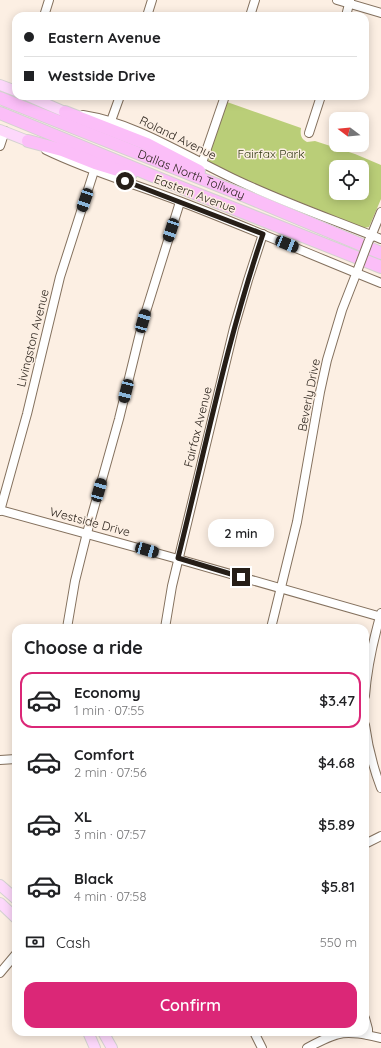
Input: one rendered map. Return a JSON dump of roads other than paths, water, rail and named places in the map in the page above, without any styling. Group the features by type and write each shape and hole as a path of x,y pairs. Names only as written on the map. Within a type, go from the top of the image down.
{"highway":[{"name":"Dallas North Tollway","path":"0,98 245,196 381,253"},
{"path":"65,112 147,144 245,196"},
{"name":"Dallas North Tollway","path":"0,113 192,192 381,267"},
{"path":"28,141 62,150 116,170 192,192"}],"main road":[{"path":"0,85 12,90"},
{"name":"Roland Avenue","path":"37,100 65,112"},
{"name":"Eastern Avenue","path":"2,130 28,141"},
{"path":"0,885 12,896"},
{"path":"0,903 12,914"},
{"path":"90,1036 95,1048"},
{"path":"105,1036 112,1048"}],"street":[{"path":"45,12 48,0"},
{"path":"148,12 152,0"},
{"path":"251,12 255,0"},
{"path":"337,0 350,2 381,13"},
{"path":"347,12 350,2"},
{"path":"111,122 119,100"},
{"path":"202,163 223,100"},
{"path":"310,133 320,100"},
{"name":"Roland Avenue","path":"65,112 98,117 111,122 160,142 248,185 370,238 381,239"},
{"path":"0,146 2,130"},
{"name":"Eastern Avenue","path":"28,141 60,157 94,171 263,234 357,271 381,283"},
{"name":"Livingston Avenue","path":"0,511 29,408 60,277 94,171"},
{"path":"68,624 74,581 119,419 143,321 180,202"},
{"name":"Beverly Drive","path":"272,624 297,522 327,360 335,332 357,271 381,212"},
{"name":"Fairfax Avenue","path":"166,624 178,558 234,328 263,234"},
{"name":"Westside Drive","path":"0,511 178,558 280,589 381,616"},
{"path":"369,662 381,616"},
{"path":"369,751 381,788"},
{"path":"0,760 12,759"},
{"path":"369,842 381,836"},
{"path":"0,973 12,959"},
{"path":"369,1035 381,1038"},
{"path":"256,1036 262,1048"},
{"path":"307,1048 332,1036"}],"park label":[{"name":"Fairfax Park","path":"271,154"}]}
